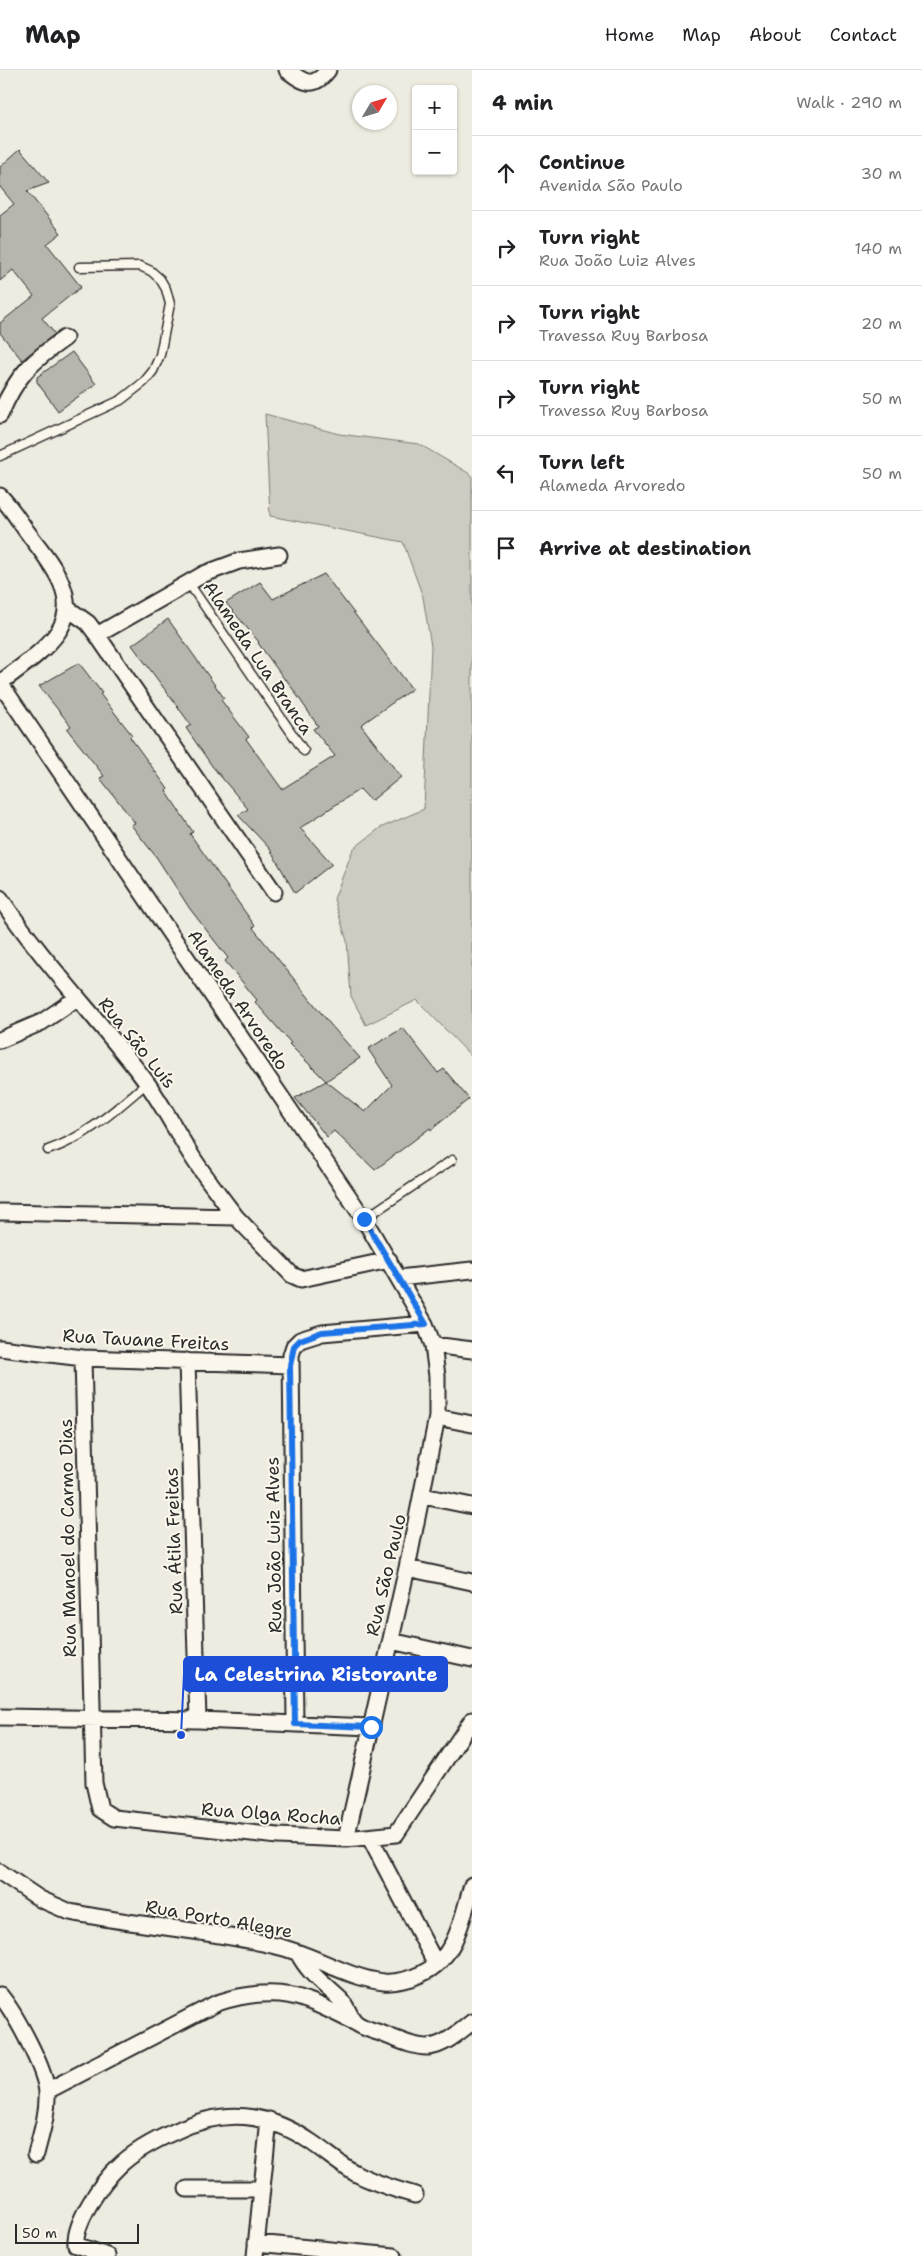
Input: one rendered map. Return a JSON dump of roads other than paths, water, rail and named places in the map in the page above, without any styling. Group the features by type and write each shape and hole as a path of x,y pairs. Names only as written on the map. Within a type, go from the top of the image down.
{"street":[{"path":"287,70 302,81 310,83 319,80 328,70"},
{"path":"0,415 9,392 19,378 31,365 65,338"},
{"path":"0,496 60,578 66,595 67,608 58,632 46,645 0,683"},
{"path":"97,635 188,582 239,562 279,555"},
{"path":"67,608 88,623 97,635 274,892"},
{"name":"Alameda Arvoredo","path":"0,683 364,1219 426,1324 433,1345"},
{"name":"Rua São Luís","path":"1,902 47,963 147,1083 194,1159 236,1216 296,1278 309,1279 388,1260"},
{"path":"0,1040 42,1022 77,998"},
{"path":"0,1212 236,1216"},
{"path":"400,1278 472,1270"},
{"name":"Rua João Luiz Alves","path":"295,1724 290,1366 294,1346 308,1336 322,1332 426,1324"},
{"path":"433,1345 472,1350"},
{"name":"Rua São Paulo","path":"346,1839 423,1496 438,1417 437,1376 433,1345"},
{"name":"Rua Tauane Freitas","path":"0,1348 83,1358 290,1366"},
{"name":"Rua Manoel do Carmo Dias","path":"83,1358 92,1718"},
{"name":"Rua Átila Freitas","path":"187,1361 198,1720"},
{"path":"438,1417 472,1424"},
{"path":"423,1496 472,1506"},
{"path":"407,1568 472,1582"},
{"path":"391,1641 472,1659"},
{"path":"0,1717 198,1720 371,1727"},
{"name":"Rua Olga Rocha","path":"92,1718 94,1783 100,1809 114,1818 278,1836 346,1839 396,1834 472,1720"},
{"path":"370,1838 436,1964"},
{"name":"Rua Porto Alegre","path":"0,1872 40,1899 70,1912 275,1945 367,1978 386,1982 403,1980 422,1974 448,1952 460,1931 472,1885"},
{"path":"298,1952 310,1974 342,2002 356,2023"},
{"path":"47,2091 218,2002 237,1996 270,1994 304,1999 356,2023 423,2048 435,2047 458,2034 472,2022"},
{"path":"0,1995 33,2048 47,2091 46,2109 36,2154"},
{"path":"107,2256 76,2245 83,2218 94,2196 109,2176 138,2151 189,2125 206,2120 227,2116 269,2120 310,2142 354,2172 390,2188 415,2194"},
{"path":"269,2120 256,2249 394,2256"},
{"path":"187,2189 261,2188"}],"lane":[{"path":"0,456 122,400 144,382 160,355 170,304 166,289 160,279 151,271 140,266 79,267"},
{"name":"Alameda Lua Branca","path":"188,582 304,751"},
{"path":"48,1150 73,1141 147,1083"},
{"path":"364,1219 452,1160"}],"place":[{"name":"La Celestrina Ristorante","path":"181,1735"}]}
